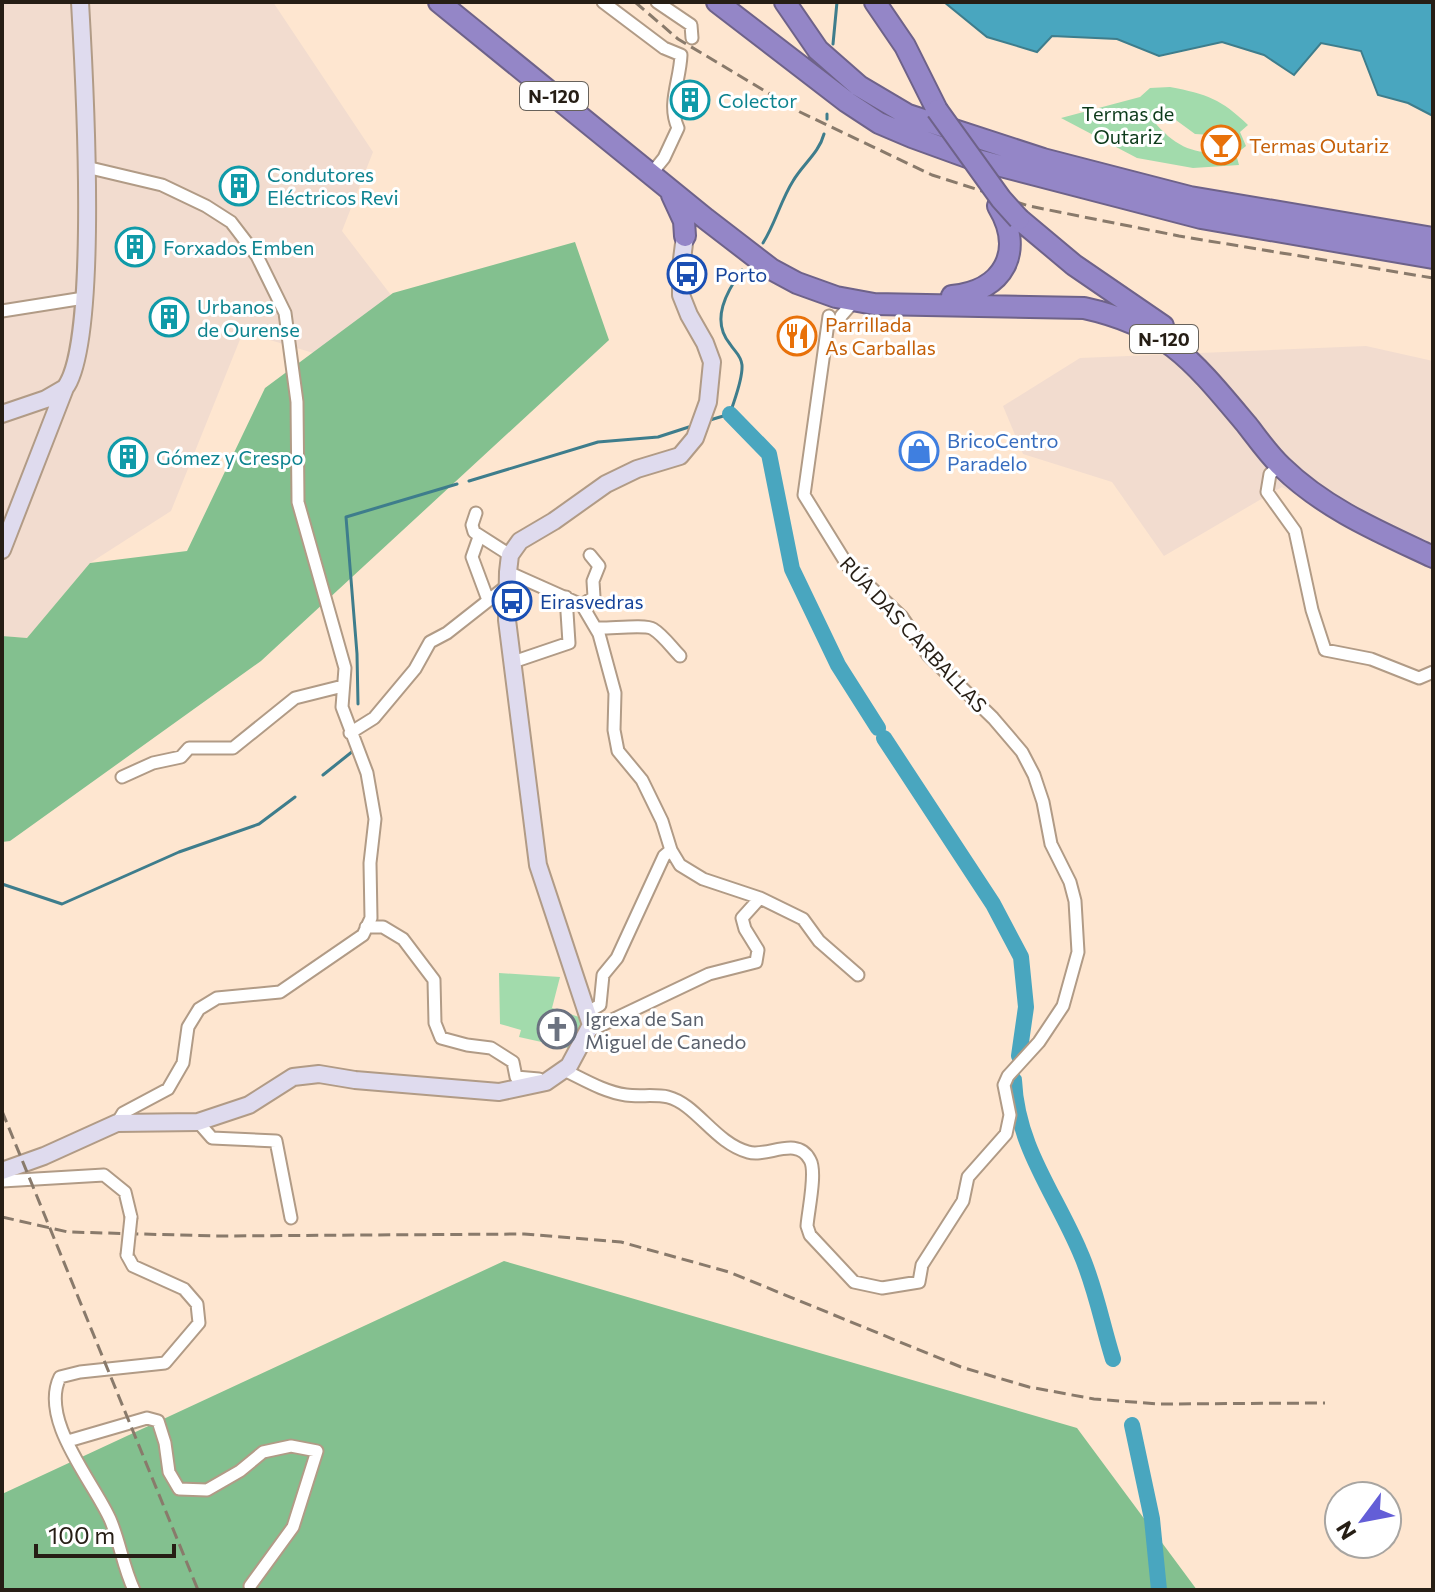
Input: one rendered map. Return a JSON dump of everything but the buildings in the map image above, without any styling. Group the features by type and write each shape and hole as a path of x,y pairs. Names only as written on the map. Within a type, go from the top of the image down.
{"highway":[{"name":"N-120","path":"439,2 771,269 847,307 1055,305 1116,315 1151,330 1177,348 1214,385 1280,466 1304,486 1351,518 1433,557"},
{"path":"717,2 847,102 879,123 926,143 970,158 1201,218 1433,258"},
{"path":"785,2 818,50 859,86 908,115 1043,159 1190,197 1433,238"},
{"name":"N-120","path":"847,307 968,294 987,287 1001,273 1010,250 1008,226 997,204 965,159 905,46 875,2"},
{"name":"N-120","path":"937,110 1019,219 1074,265 1157,321 1198,355 1297,470 1329,496 1381,526 1433,549"},
{"path":"670,189 684,221 685,236"},
{"path":"685,236 692,223 706,219"}],"street":[{"path":"2,550 71,377 82,328 86,107 80,2"},
{"path":"603,2 664,48 681,55 681,71 671,114 678,128 664,158 651,174"},
{"path":"657,2 691,25 692,38"},
{"path":"86,167 162,185 231,222 257,256 285,313 297,402 298,502 345,668 342,707 367,773 375,819 370,863 371,918 363,935 280,992 217,998 199,1009 188,1027 183,1063 168,1089 123,1113 117,1123"},
{"path":"350,733 374,718 415,669 430,642 447,633 488,600 509,570 520,541 606,484 637,469 680,456 695,438 708,402 712,362 681,295 685,236"},
{"path":"2,311 84,298"},
{"name":"RÚA DAS CARBALLAS","path":"564,1070 622,1095 669,1097 737,1149 754,1154 792,1148 803,1151 810,1159 813,1170 807,1226 810,1235 854,1282 882,1288 919,1282 922,1265 963,1201 968,1177 1006,1134 1010,1115 1004,1085 1008,1076 1039,1042 1063,1006 1078,952 1076,914 1070,882 1054,849 1034,775 1022,752 993,718 928,655 902,617 848,566 804,495 847,307"},
{"path":"2,414 46,399 65,388"},
{"path":"1280,466 1270,474 1267,492 1295,531 1312,610 1325,650 1371,659 1419,678 1433,672"},
{"path":"476,513 472,525 509,570 582,605 596,628 615,693 614,730 618,751 642,780 680,865 703,879 760,898 803,919 819,941 858,975"},
{"path":"479,537 472,557 488,600"},
{"path":"582,605 594,597 593,581 599,566 590,555"},
{"path":"2,1171 117,1123 198,1122 249,1105 293,1077 319,1074 499,1092 548,1080 569,1066 591,1025 538,865 507,620 509,570"},
{"path":"513,662 569,643 566,597"},
{"path":"596,628 618,630 638,625 652,628 680,656"},
{"path":"122,777 153,763 181,757 189,748 233,748 295,698 343,686"},
{"path":"588,1012 600,1005 603,975 617,958 664,856 671,850"},
{"path":"587,1032 709,974 756,962 758,950 742,918 760,898"},
{"path":"366,927 383,927 403,939 434,980 435,1023 441,1038 491,1048 513,1062 516,1077 548,1080"},
{"path":"198,1122 212,1138 276,1141 291,1218"},
{"path":"2,1181 104,1175 125,1192 131,1217 127,1255 133,1266 184,1289 197,1304 199,1323 165,1363 80,1372 60,1377 54,1390 58,1418 76,1461 110,1520 134,1590"},
{"path":"68,1441 147,1418 158,1421 169,1472 179,1489 207,1490 240,1471 263,1452 291,1446 317,1451 293,1527 250,1586 251,1590"}],"shaded area":[{"path":"2,2 273,2 373,152 342,231 407,316 377,372 243,332 171,511 90,563 27,638 2,636"},
{"path":"1366,346 1433,361 1433,565 1282,487 1164,556 1112,482 1023,454 1003,406 1080,358"}],"green space":[{"name":"Termas de Outariz","path":"1170,87 1204,95 1238,116 1248,125 1240,132 1246,146 1236,154 1239,165 1193,168 1137,158 1061,118 1140,97 1150,88","holes":["1169,115 1195,134 1229,136 1236,153 1201,152 1183,146 1156,124"]},
{"path":"575,242 609,340 261,661 10,841 2,842 2,636 27,638 90,563 187,551 265,388 393,293"},
{"path":"499,973 560,977 552,1008 585,1019 573,1049 519,1037 521,1030 500,1024"},
{"path":"504,1261 1077,1428 1197,1590 2,1590 2,1494"}],"water":[{"path":"944,2 1433,2 1433,116 1408,103 1378,95 1361,51 1321,43 1294,75 1264,55 1222,42 1159,56 1117,39 1052,36 1037,52 987,37"}],"waterway":[{"path":"833,44 837,2"},
{"path":"827,114 827,119"},
{"path":"763,243 789,188 824,134"},
{"path":"710,420 730,414 741,377 741,362 724,335 721,316 726,296 742,270"},
{"path":"730,414 769,454 792,569 838,665 878,728"},
{"path":"469,481 598,442 658,437 692,426"},
{"path":"358,704 346,517 457,484"},
{"path":"884,738 993,904 1021,957 1026,1007 1019,1056"},
{"path":"323,775 353,751"},
{"path":"2,884 62,904 179,852 259,824 295,797"},
{"path":"1014,1080 1022,1127 1085,1265 1113,1359"},
{"path":"1132,1425 1152,1519 1159,1590"}],"railway":[{"path":"635,2 678,39 800,112 932,175 1029,206 1179,236 1433,278"},
{"path":"2,1111 198,1590"},
{"path":"2,1217 68,1232 216,1236 524,1234 621,1242 729,1272 961,1367 1029,1387 1094,1399 1159,1404 1325,1403"}],"place":[{"name":"Colector","path":"690,100"},
{"name":"Termas Outariz","path":"1221,145"},
{"name":"Condutores Eléctricos Revi","path":"239,186"},
{"name":"Forxados Emben","path":"135,247"},
{"name":"Porto","path":"687,274"},
{"name":"Urbanos de Ourense","path":"169,317"},
{"name":"Parrillada As Carballas","path":"797,336"},
{"name":"BricoCentro Paradelo","path":"919,451"},
{"name":"Gómez y Crespo","path":"128,457"},
{"name":"Eirasvedras","path":"512,601"},
{"name":"Igrexa de San Miguel de Canedo","path":"557,1029"}]}
